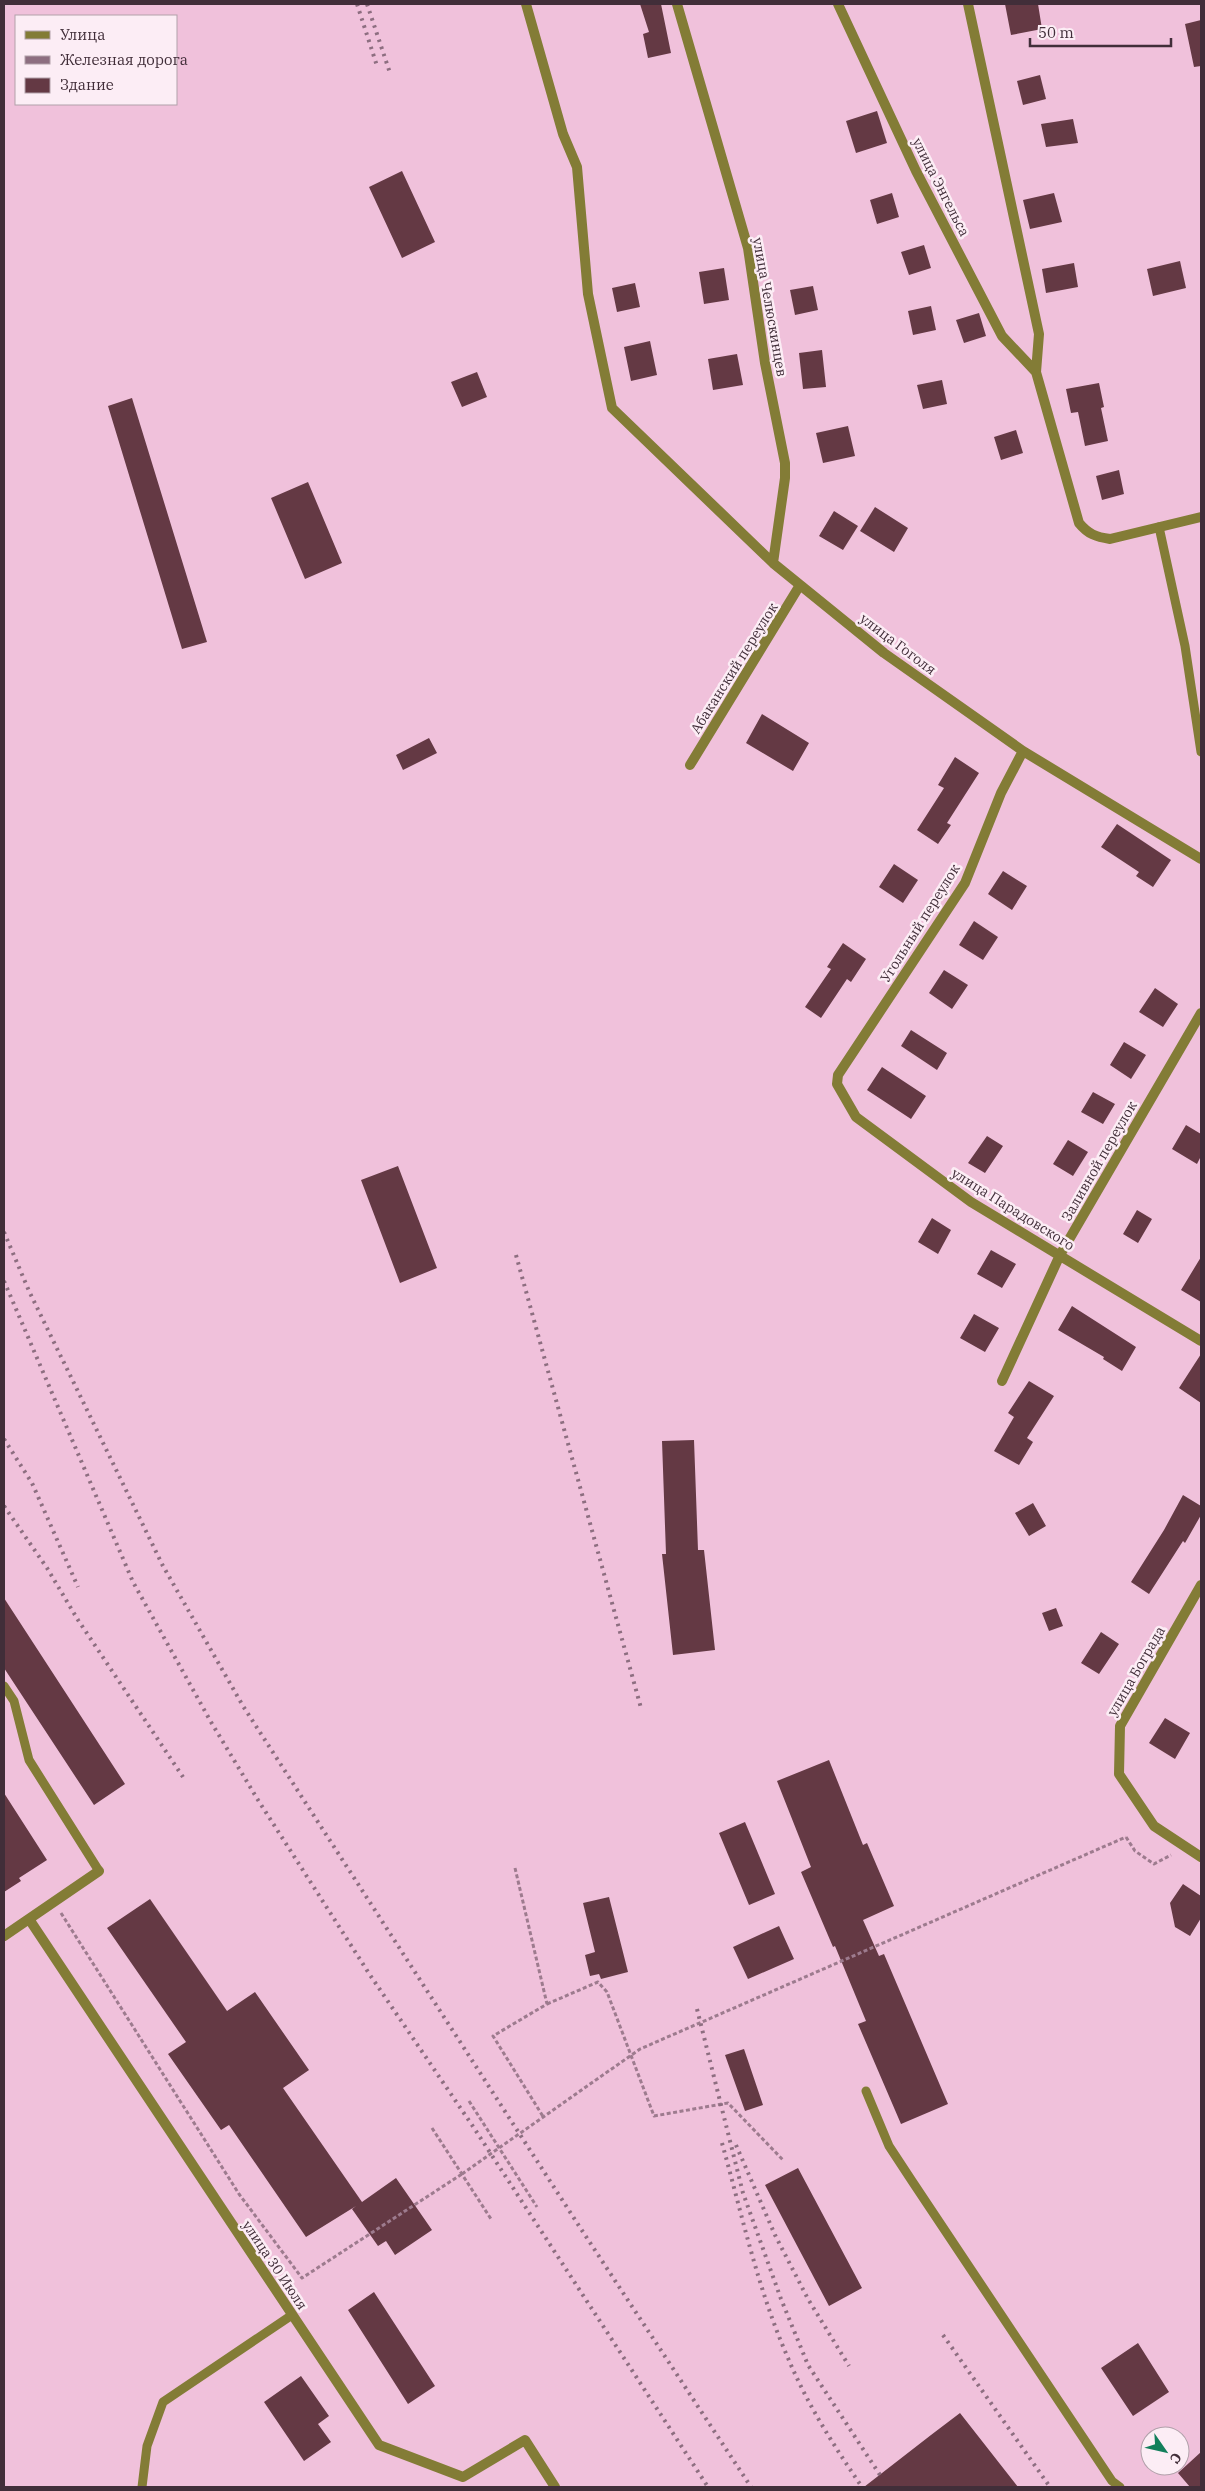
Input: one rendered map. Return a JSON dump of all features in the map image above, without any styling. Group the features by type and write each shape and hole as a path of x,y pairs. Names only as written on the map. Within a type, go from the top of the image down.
{"street":[{"name":"улица Гоголя","path":"526,4 563,134 577,167 588,294 612,408 773,563 884,653 1023,751 1201,859"},
{"name":"улица Челюскинцев","path":"677,4 748,248 765,362 785,463 785,478 773,563"},
{"name":"улица Энгельса","path":"838,4 916,170 1002,336 1036,372"},
{"name":"улица Энгельса","path":"968,4 1038,334 1036,372 1079,523 1086,531 1098,538 1110,538 1159,528"},
{"path":"1159,528 1201,517"},
{"name":"Абаканский переулок","path":"690,765 800,586"},
{"name":"Угольный переулок","path":"838,1075 965,882 1001,793 1023,751"},
{"name":"Заливной переулок","path":"1002,1381 1060,1255 1201,1013"},
{"name":"улица Парадовского","path":"838,1075 836,1084 856,1117 971,1202 1201,1341"},
{"name":"улица Бограда","path":"1201,1585 1120,1726 1119,1774 1154,1826 1184,1848 1201,1857"},
{"path":"4,1936 99,1871"},
{"name":"улица 30 Июля","path":"29,1919 378,2446 462,2477 525,2440 555,2487"}],"lane":[{"path":"1159,528 1185,646 1201,752"},
{"path":"4,1686 14,1701 29,1760 99,1871"},
{"path":"866,2091 889,2146 1112,2481 1120,2487"},
{"path":"142,2487 147,2446 163,2402 292,2315"}],"path":[{"path":"54,1902 234,2186 302,2278 500,2149 640,2049 1126,1837 1135,1851 1154,1864 1184,1848"},
{"path":"515,1868 548,2004"},
{"path":"544,2118 493,2036 548,2004 598,1982 607,1992 654,2116 728,2103 783,2160"},
{"path":"469,2101 537,2207"},
{"path":"432,2128 491,2218"}],"building":[{"path":"640,4 661,4 671,53 648,58 643,34 649,32"},
{"path":"1005,4 1038,4 1042,29 1011,35"},
{"path":"1201,20 1201,66 1194,67 1185,24"},
{"path":"1040,75 1046,99 1023,105 1017,81"},
{"path":"877,111 887,143 856,153 846,121"},
{"path":"1073,119 1078,143 1046,147 1041,124"},
{"path":"402,171 435,242 402,258 369,187"},
{"path":"892,193 899,217 877,224 870,200"},
{"path":"1054,193 1062,222 1030,229 1023,200"},
{"path":"924,245 931,268 909,275 901,252"},
{"path":"1180,261 1186,288 1153,296 1147,269"},
{"path":"1074,263 1078,287 1046,293 1042,269"},
{"path":"724,268 729,300 704,304 699,272"},
{"path":"635,283 640,307 617,312 612,288"},
{"path":"813,286 818,310 795,315 790,290"},
{"path":"931,306 936,330 913,335 908,311"},
{"path":"979,313 986,336 964,343 956,320"},
{"path":"650,341 657,375 631,381 624,347"},
{"path":"822,350 826,387 803,389 799,353"},
{"path":"737,354 743,385 713,390 708,359"},
{"path":"477,372 487,397 462,407 451,382"},
{"path":"942,380 947,404 923,409 917,385"},
{"path":"1099,383 1104,407 1101,408 1108,441 1085,446 1078,412 1071,413 1066,389"},
{"path":"132,398 207,642 182,649 108,406"},
{"path":"848,426 855,456 823,463 816,433"},
{"path":"1016,430 1023,453 1001,460 994,437"},
{"path":"1119,470 1124,494 1102,500 1096,476"},
{"path":"308,482 342,563 305,579 271,498"},
{"path":"875,507 908,528 894,552 860,531"},
{"path":"834,511 858,526 843,550 819,536"},
{"path":"762,714 809,743 793,771 746,743"},
{"path":"429,738 437,753 403,770 396,755"},
{"path":"955,757 979,773 947,823 951,825 938,844 917,830 944,788 938,785"},
{"path":"1117,824 1171,860 1153,887 1136,876 1139,872 1101,847"},
{"path":"894,864 918,880 903,903 879,887"},
{"path":"1003,871 1027,886 1012,910 988,894"},
{"path":"974,921 998,937 983,960 959,945"},
{"path":"843,943 866,959 851,982 847,979 821,1018 805,1007 831,969 827,967"},
{"path":"944,970 968,985 952,1009 929,993"},
{"path":"1155,988 1178,1004 1163,1027 1139,1012"},
{"path":"911,1030 947,1053 937,1070 901,1046"},
{"path":"1124,1042 1146,1055 1131,1079 1110,1065"},
{"path":"882,1067 926,1096 911,1119 867,1090"},
{"path":"1093,1092 1115,1104 1103,1124 1081,1112"},
{"path":"1186,1125 1201,1134 1201,1156 1197,1164 1172,1149"},
{"path":"987,1136 1003,1146 985,1173 968,1163"},
{"path":"1068,1140 1088,1152 1073,1176 1053,1164"},
{"path":"398,1166 437,1268 400,1283 361,1180"},
{"path":"1137,1210 1152,1219 1138,1243 1123,1234"},
{"path":"932,1218 951,1230 938,1254 918,1242"},
{"path":"991,1250 1016,1264 1002,1288 977,1274"},
{"path":"1201,1257 1201,1302 1181,1290"},
{"path":"1072,1306 1136,1347 1122,1371 1103,1359 1104,1357 1058,1330"},
{"path":"974,1314 999,1328 985,1352 960,1338"},
{"path":"1201,1354 1201,1403 1179,1388"},
{"path":"1029,1381 1054,1396 1027,1438 1033,1442 1019,1465 994,1451 1014,1417 1008,1413"},
{"path":"694,1440 698,1550 704,1550 715,1650 673,1655 662,1554 666,1554 662,1441"},
{"path":"1183,1495 1201,1506 1201,1515 1185,1543 1183,1541 1149,1594 1131,1582 1164,1530"},
{"path":"1033,1503 1046,1526 1029,1536 1015,1513"},
{"path":"4,1598 125,1784 94,1805 4,1668"},
{"path":"1056,1608 1063,1626 1049,1631 1042,1613"},
{"path":"1101,1632 1119,1644 1099,1674 1081,1663"},
{"path":"1165,1718 1190,1733 1175,1759 1149,1743"},
{"path":"829,1760 863,1845 867,1843 894,1906 863,1920 879,1956 884,1954 948,2104 901,2124 858,2024 866,2021 835,1946 833,1947 801,1872 811,1867 777,1781"},
{"path":"4,1793 47,1860 19,1878 21,1881 4,1892"},
{"path":"745,1822 775,1894 749,1905 719,1833"},
{"path":"1183,1884 1201,1896 1201,1918 1190,1936 1175,1927 1170,1903"},
{"path":"609,1897 628,1972 601,1979 599,1974 590,1976 585,1955 595,1952 583,1903"},
{"path":"150,1899 227,2011 255,1992 309,2070 283,2088 362,2202 396,2178 432,2230 395,2255 386,2241 378,2246 352,2209 356,2206 306,2237 229,2125 221,2130 168,2054 186,2042 107,1928"},
{"path":"779,1926 794,1959 748,1979 733,1947"},
{"path":"744,2049 763,2105 745,2111 725,2055"},
{"path":"798,2168 862,2288 829,2306 765,2185"},
{"path":"374,2292 435,2386 408,2404 348,2310"},
{"path":"1138,2343 1169,2392 1133,2416 1101,2368"},
{"path":"301,2376 329,2416 318,2424 331,2442 304,2461 264,2402"},
{"path":"960,2413 1018,2487 864,2487 931,2435"},
{"path":"1201,2452 1201,2487 1190,2487 1181,2476 1190,2476 1190,2462"}],"railway":[{"path":"357,4 377,66"},
{"path":"367,4 390,73"},
{"path":"4,1232 29,1291 163,1566 243,1706 581,2229 751,2487"},
{"path":"516,1255 641,1708"},
{"path":"4,1281 133,1582 211,1722 258,1800 370,1975 474,2128 708,2487"},
{"path":"4,1439 32,1483 78,1587"},
{"path":"4,1506 47,1568 78,1620 183,1777"},
{"path":"697,2009 743,2193 781,2299 808,2365 880,2475"},
{"path":"722,2143 751,2252 777,2332 795,2375 812,2408 862,2487"},
{"path":"736,2145 775,2235 808,2299 849,2366"},
{"path":"943,2335 1050,2487"}]}
